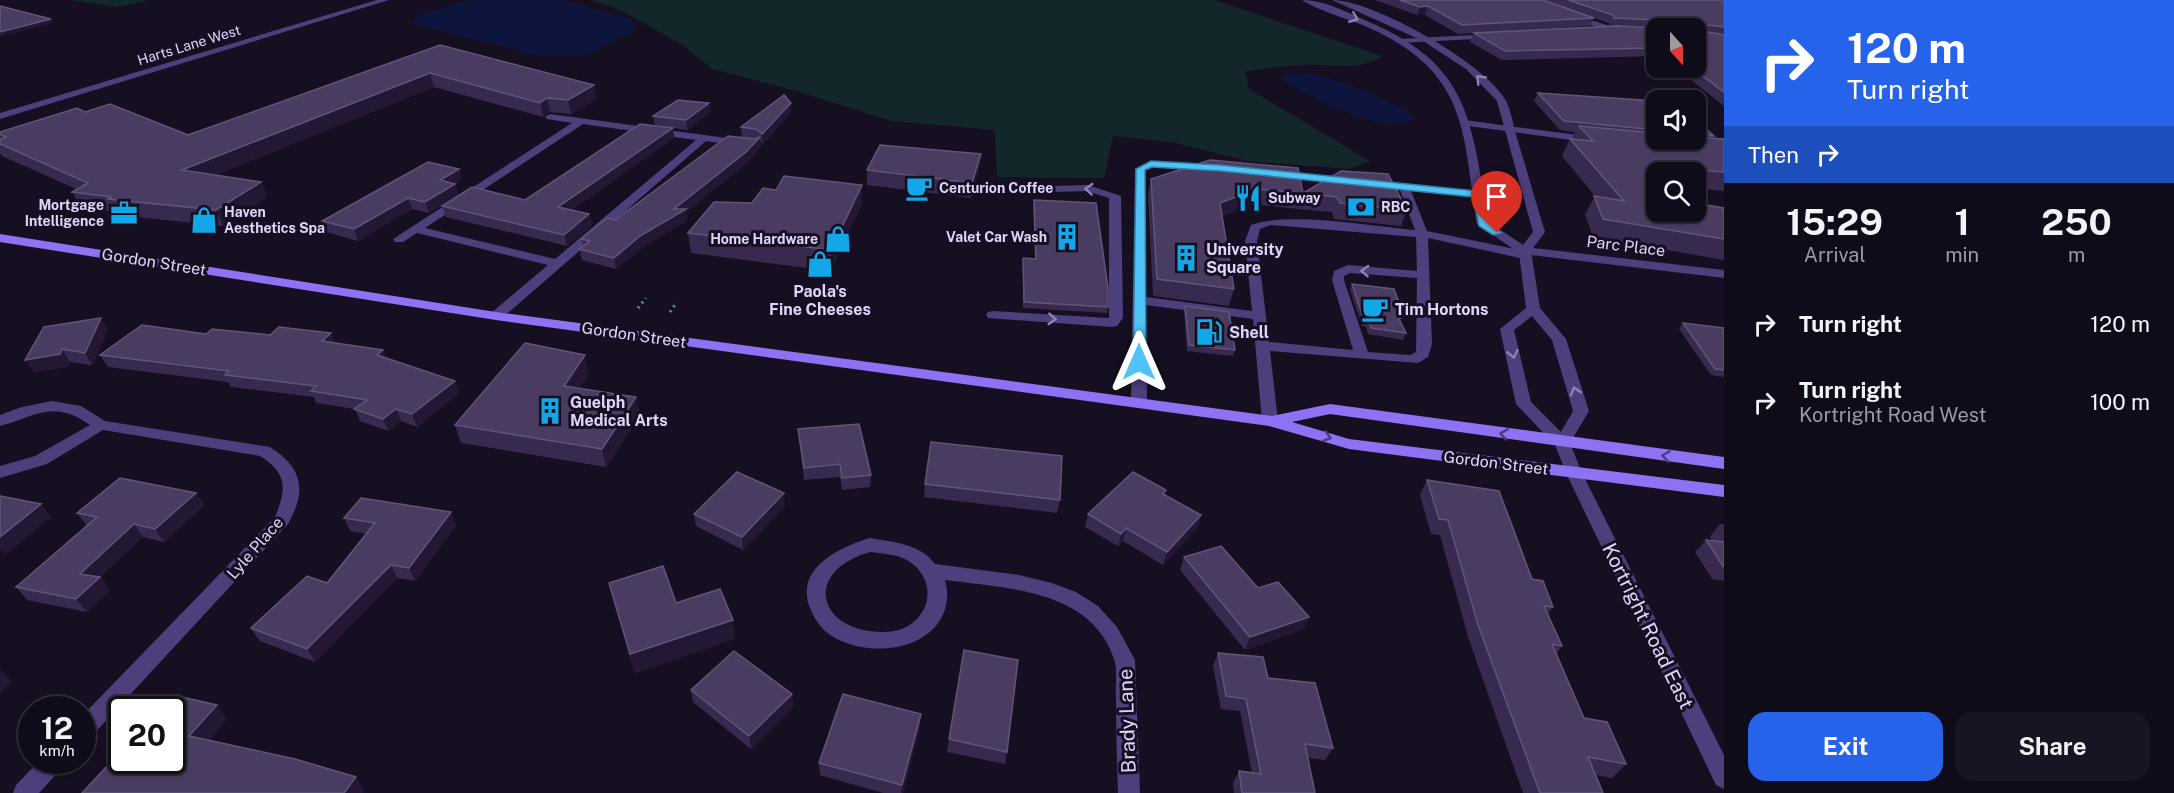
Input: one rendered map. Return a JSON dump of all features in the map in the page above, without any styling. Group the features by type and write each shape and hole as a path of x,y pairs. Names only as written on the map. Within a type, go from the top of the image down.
{"main road":[{"name":"Gordon Street","path":"0,238 496,316 1270,421 1349,444 1724,490"},
{"name":"Gordon Street","path":"1270,421 1330,409 1724,464"}],"street":[{"name":"Harts Lane West","path":"0,116 385,0"},
{"path":"1306,0 1358,19 1399,40 1433,67 1453,92 1464,123 1483,224 1525,253"},
{"path":"1336,0 1362,9 1426,39 1469,67 1501,100 1539,232 1525,253 1533,309 1559,339 1581,411 1562,443 1524,404 1508,329 1533,309"},
{"path":"1565,14 1614,30"},
{"path":"1590,31 1624,31"},
{"path":"1399,40 1496,36"},
{"path":"550,117 703,139 756,144"},
{"path":"399,239 582,121"},
{"path":"1464,123 1600,140"},
{"path":"496,316 555,263 703,139"},
{"path":"1139,403 1140,169 1151,164 1220,168"},
{"path":"1266,173 1477,194"},
{"path":"1262,345 1413,360 1423,354 1425,344 1422,234 1404,187"},
{"path":"993,315 1112,323 1116,318 1115,196 1088,188 1017,190"},
{"name":"Parc Place","path":"1259,316 1251,241 1255,227 1270,222 1422,234 1525,253 1724,274"},
{"path":"417,229 555,263"},
{"path":"1362,356 1338,274 1348,269 1423,275"},
{"path":"1140,300 1259,316 1270,421"},
{"name":"Lyle Place","path":"0,421 37,408 56,406 82,411 101,425 264,451 279,459 289,471 292,486 291,502 282,520 96,716"},
{"path":"0,472 41,460 101,425"},
{"name":"Kortright Road East","path":"1562,443 1574,473 1724,778"},
{"path":"870,544 888,545 906,550 921,559 933,571 939,586 939,603 931,619 916,632 896,640 874,642 853,638 835,628 822,613 816,597 818,582 825,568 837,556 852,548 870,544"},
{"name":"Brady Lane","path":"933,571 1049,588 1083,604 1101,619 1117,641 1125,660 1129,793"},
{"path":"24,793 42,774"}],"path":[{"path":"638,308 646,298"},
{"path":"669,312 677,302"}],"green space":[{"path":"69,0 150,0 117,7"},
{"path":"591,0 1214,0 1382,56 1353,66 1312,64 1245,72 1249,89 1370,161 1349,169 1248,161 1172,142 1113,136 1104,178 997,177 995,130 891,121 800,92 712,69 683,45 620,10"}],"water":[{"path":"470,0 563,0 632,19 636,30 583,56 541,56 411,24 417,15"},
{"path":"1293,72 1323,77 1352,86 1408,110 1414,118 1403,123 1388,124 1355,115 1294,88 1284,80 1283,75"}],"building":[{"path":"1400,0 1543,0 1594,18 1462,25 1428,6 1420,7"},
{"path":"1568,0 1724,0 1724,27 1706,25 1706,18 1646,19 1614,18 1613,15"},
{"path":"0,6 51,19 0,32"},
{"path":"1618,26 1646,27 1646,48 1505,51 1474,33"},
{"path":"1706,32 1724,35 1724,92 1705,78"},
{"path":"440,45 594,85 568,100 547,98 540,103 430,73 182,170 261,182 216,210 107,199 112,197 72,192 88,183 0,144 0,139 6,137 0,132 77,108 85,112 110,104 188,135"},
{"path":"1538,93 1646,100 1646,129 1564,121"},
{"path":"784,95 791,103 762,134 756,129 741,127"},
{"path":"678,100 709,103 686,120 653,116"},
{"path":"640,124 673,128 558,207 589,214 564,235 442,206 472,187 525,200"},
{"path":"1579,126 1646,132 1646,150 1706,150 1706,138 1724,139 1724,172 1706,171 1706,162 1646,162 1646,222 1706,222 1706,205 1724,208 1724,239 1603,219 1594,196 1624,201 1570,139 1593,141"},
{"path":"1706,129 1714,136 1706,135"},
{"path":"728,136 755,139 760,137 746,152 674,209 686,209 640,236 614,258 579,249 590,241 581,239 607,218 615,220"},
{"path":"880,145 981,154 972,183 867,170"},
{"name":"University Square","path":"1210,160 1298,168 1303,193 1257,189 1220,203 1234,289 1157,279 1151,179"},
{"path":"428,162 459,169 440,180 455,184 425,202 408,198 354,229 322,221"},
{"path":"1341,171 1388,174 1407,210 1340,203 1337,197 1303,193"},
{"path":"784,176 862,185 831,250 688,233 714,202 752,203 763,188 776,190"},
{"name":"Valet Car Wash","path":"1034,200 1096,203 1108,288 1108,307 1024,302 1023,258 1036,259"},
{"name":"Tim Hortons","path":"1352,284 1394,289 1404,316 1399,319 1406,333 1371,328 1368,321 1364,320"},
{"path":"1185,306 1229,312 1235,350 1189,345"},
{"path":"101,318 85,353 62,349 60,354 25,360 44,327"},
{"path":"1683,323 1724,328 1724,370 1715,369"},
{"path":"142,325 206,334 212,329 270,335 279,327 331,333 322,341 383,350 377,355 455,381 412,414 396,409 383,419 354,409 367,400 311,391 316,386 225,375 229,371 100,355"},
{"name":"Guelph Medical Arts","path":"525,343 585,355 564,386 636,397 602,449 455,425"},
{"path":"859,424 871,475 842,478 840,464 804,468 798,429"},
{"path":"931,442 1062,456 1060,500 925,484"},
{"path":"737,472 784,493 742,537 694,514"},
{"path":"1133,472 1166,490 1163,494 1201,515 1167,552 1126,528 1121,534 1088,514"},
{"path":"120,478 196,493 155,529 134,524 80,574 100,577 76,599 16,587 97,517 77,513"},
{"path":"1427,480 1499,491 1532,579 1543,581 1553,607 1544,606 1562,646 1552,644 1584,718 1607,722 1626,764 1588,757 1603,793 1540,793 1478,625 1448,520 1439,519"},
{"path":"0,496 41,504 0,537"},
{"path":"361,498 451,512 409,568 391,565 307,649 251,628 307,576 327,583 375,523 344,518"},
{"path":"1706,540 1724,542 1724,567 1723,566"},
{"path":"1221,546 1258,588 1278,582 1309,617 1250,637 1184,557"},
{"path":"663,566 676,603 720,589 733,620 630,654 609,583"},
{"path":"964,650 1018,660 1007,752 949,739"},
{"path":"734,651 792,694 749,736 691,690"},
{"path":"1218,653 1263,657 1268,678 1315,683 1333,748 1305,744 1315,793 1242,793 1239,771 1261,774 1246,699 1226,696"},
{"path":"843,694 921,714 902,785 819,763"},
{"path":"186,698 217,705 189,736 295,759 356,777 344,793 82,793 108,765 108,774 186,774"}],"place":[{"name":"Centurion Coffee","path":"919,188"},
{"name":"Subway","path":"1248,198"},
{"name":"RBC","path":"1361,207"},
{"name":"Mortgage Intelligence","path":"124,213"},
{"name":"Haven Aesthetics Spa","path":"204,220"},
{"name":"Valet Car Wash","path":"1067,237"},
{"name":"Home Hardware","path":"838,239"},
{"name":"University Square","path":"1186,258"},
{"name":"Paola's Fine Cheeses","path":"820,264"},
{"name":"Tim Hortons","path":"1375,309"},
{"name":"Shell","path":"1209,332"},
{"name":"Guelph Medical Arts","path":"550,411"}],"route":[{"path":"1139,362 1140,169 1151,164 1220,168 1477,194 1483,224 1497,233"}]}
